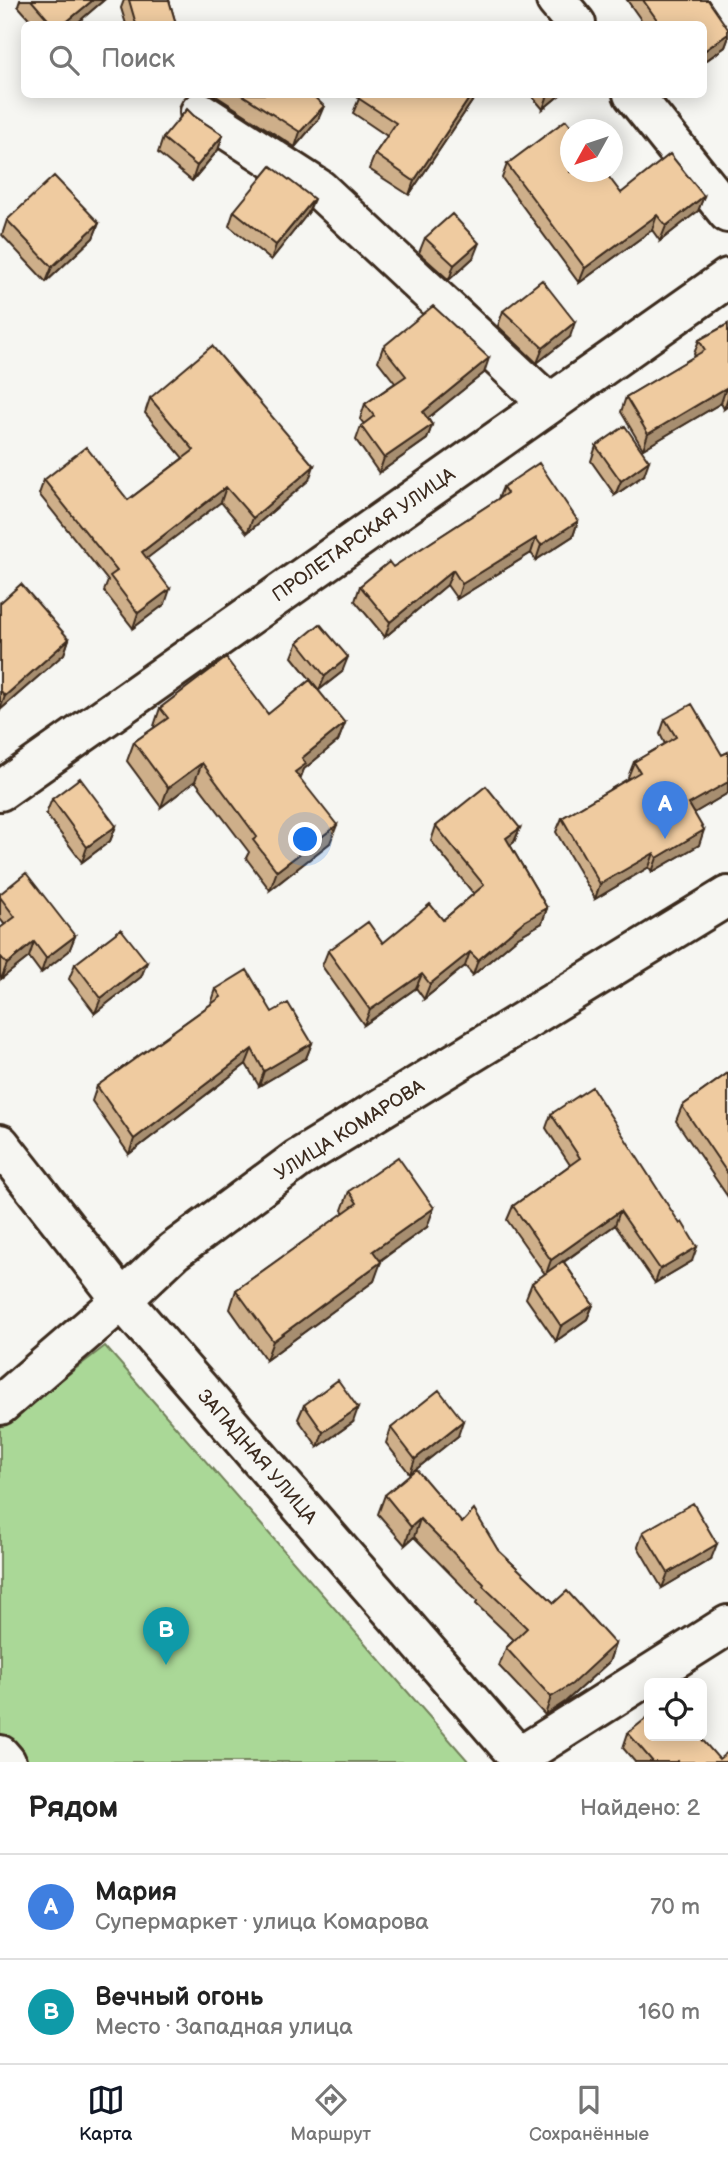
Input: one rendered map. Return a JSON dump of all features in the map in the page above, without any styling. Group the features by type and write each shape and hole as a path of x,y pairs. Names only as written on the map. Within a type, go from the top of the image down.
{"street":[{"path":"556,0 574,21"},
{"path":"636,98 728,213"},
{"path":"200,111 319,189 548,403"},
{"name":"ПРОЛЕТАРСКАЯ УЛИЦА","path":"0,791 728,278"},
{"name":"УЛИЦА КОМАРОВА","path":"0,1405 122,1300 174,1251 298,1159 728,896"},
{"name":"ЗАПАДНАЯ УЛИЦА","path":"0,1144 122,1300 521,1760"},
{"path":"521,1760 728,1625"},
{"path":"0,1755 6,1762"}],"green space":[{"path":"105,1346 469,1762 0,1762 0,1427"}],"building":[{"path":"31,0 93,0 68,21 49,21"},
{"path":"129,0 169,0 175,21 135,21"},
{"path":"643,0 708,0 728,29 728,34 707,49 707,21 658,21"},
{"path":"247,98 315,98 324,106 300,132"},
{"path":"358,98 469,98 414,181 375,154 396,123"},
{"path":"187,109 223,135 197,166 163,138"},
{"path":"560,124 560,182 613,182 621,193 670,154 704,196 666,226 657,215 585,268 507,164"},
{"path":"271,166 314,199 276,245 234,211"},
{"path":"54,176 99,223 52,267 7,220"},
{"path":"452,214 479,243 454,265 425,238"},
{"path":"542,280 575,322 543,348 503,311"},
{"path":"433,306 489,358 423,412 432,425 384,458 361,426 374,416 365,404 406,376 383,347"},
{"path":"728,324 728,392 726,388 648,434 626,397 705,350 699,340"},
{"path":"212,346 314,466 253,518 226,487 142,552 170,589 138,613 110,576 117,571 44,480 86,447 128,500 194,450 150,398"},
{"path":"625,426 649,461 621,481 596,446"},
{"path":"539,463 578,521 541,545 536,538 462,584 453,570 390,622 360,586 389,562 393,567 507,493 503,487"},
{"path":"21,584 69,639 5,696 0,690 0,603"},
{"path":"320,624 348,657 325,676 298,642"},
{"path":"226,658 268,714 310,680 345,723 302,758 306,764 295,772 337,825 277,871 253,840 257,837 202,763 168,788 134,742 168,718 160,708"},
{"path":"692,704 722,755 728,752 728,782 689,804 704,830 657,858 654,853 600,884 562,818 640,772 634,762 676,737 665,719"},
{"path":"80,778 116,826 87,847 52,799"},
{"path":"486,786 520,828 506,838 547,908 523,922 478,960 470,952 430,984 422,974 370,1010 328,951 368,922 383,943 430,904 443,920 484,885 436,826"},
{"path":"26,873 75,936 46,958 34,942 7,964 0,956 0,928 15,917 0,894"},
{"path":"121,929 147,962 101,998 75,964"},
{"path":"247,970 272,1012 288,1003 312,1043 264,1071 252,1049 134,1139 97,1086 221,997 216,989"},
{"path":"728,1073 728,1174 682,1106"},
{"path":"592,1087 697,1247 660,1269 620,1211 551,1260 513,1206 580,1158 551,1114"},
{"path":"398,1157 434,1208 373,1251 381,1262 273,1341 236,1290 357,1203 349,1191"},
{"path":"563,1261 593,1305 561,1326 532,1283"},
{"path":"338,1380 358,1408 323,1432 304,1405"},
{"path":"439,1390 463,1421 415,1459 391,1428"},
{"path":"416,1469 462,1523 474,1510 498,1550 554,1603 567,1591 615,1644 572,1684 551,1697 506,1648 527,1628 420,1519 411,1527 385,1495"},
{"path":"693,1503 717,1544 668,1573 643,1532"},
{"path":"644,1720 644,1741 703,1741 719,1759 728,1752 728,1762 653,1762 628,1733"}],"place":[{"name":"Мария","path":"665,839"},
{"name":"Вечный огонь","path":"166,1665"}]}
